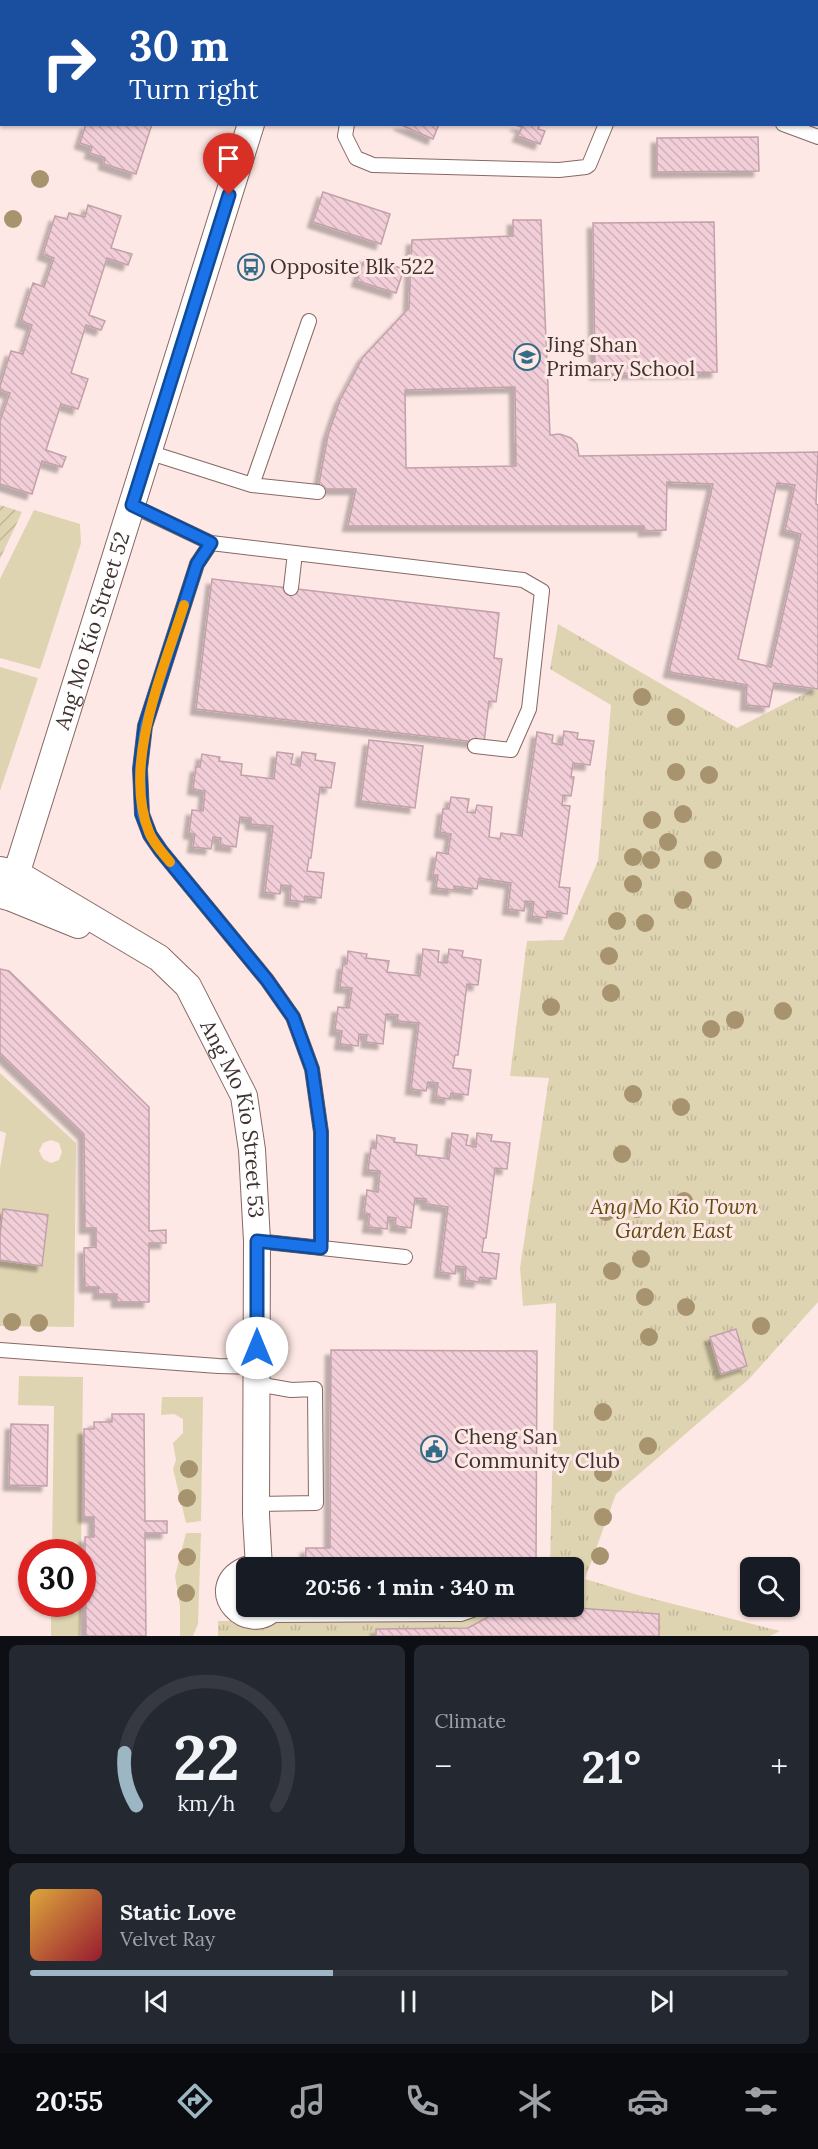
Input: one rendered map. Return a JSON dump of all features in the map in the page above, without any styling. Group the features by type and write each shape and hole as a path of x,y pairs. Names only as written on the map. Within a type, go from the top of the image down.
{"street":[{"name":"Ang Mo Kio Street 52","path":"6,884 132,505 250,126"},
{"name":"Ang Mo Kio Street 53","path":"6,884 159,958 188,986 244,1096 252,1150 257,1241 256,1509 251,1528 250,1557"},
{"name":"Ang Mo Kio Street 53","path":"236,1579 232,1582 229,1597 236,1611"}],"lane":[{"path":"346,126 345,136 356,158 373,165 560,170 583,168 589,165 605,126"},
{"path":"788,126 818,137"},
{"path":"252,485 309,321"},
{"path":"148,452 252,485 318,492"},
{"path":"132,505 211,543 523,580 542,591 529,709 511,750 476,746"},
{"path":"211,543 197,564 145,726 140,769 142,814 150,835 161,851 267,980 293,1017 312,1069 321,1132 321,1248"},
{"path":"291,588 295,553"},
{"path":"257,1241 405,1257"},
{"path":"0,1350 218,1366 257,1376 291,1390 315,1389 316,1503 256,1509"}],"green space":[{"path":"0,505 22,512 0,559"},
{"path":"34,510 80,524 81,543 40,669 0,658 0,579"},
{"name":"Ang Mo Kio Town Garden East","path":"558,624 737,728 818,687 818,1302 749,1379 616,1494 585,1579 638,1595 780,1631 770,1636 218,1636 218,1621 375,1621 375,1617 584,1617 584,1557 550,1557 556,1303 523,1306 520,1268 549,1078 510,1076 527,941 563,940 598,861 611,705 550,669"},
{"path":"0,667 38,678 0,791"},
{"path":"0,1073 76,1143 74,1327 0,1326 0,1260 42,1265 48,1215 4,1209 0,1236 0,1168 6,1133 0,1131","holes":["51,1140 59,1143 62,1152 59,1160 51,1163 43,1159 39,1151 43,1143"]},
{"path":"19,1376 83,1377 81,1539 52,1539 54,1406 18,1405"},
{"path":"162,1397 203,1397 201,1521 186,1523 173,1469 176,1460 173,1443 183,1433 183,1419 174,1414 161,1415"},
{"path":"186,1533 201,1533 198,1624 193,1636 180,1636 180,1606 175,1576"},
{"path":"51,1617 81,1617 80,1636 51,1636"}],"building":[{"path":"85,126 151,126 136,174 104,164 105,158 90,153 92,147 80,143"},
{"path":"404,126 438,126 433,139"},
{"path":"518,126 539,126 538,129 545,131 540,144 518,136 522,127"},
{"path":"758,137 759,171 657,172 657,138"},
{"path":"323,192 390,214 381,244 313,222"},
{"path":"88,205 121,216 111,248 132,254 128,265 107,258 89,315 105,321 101,330 86,325 71,373 88,379 78,409 61,404 46,450 66,457 62,467 42,461 32,494 0,484 0,421 10,393 0,390 0,386 11,351 23,354 32,325 21,321 33,283 44,287 54,258 43,254 55,216 67,219 69,213 85,217"},
{"path":"513,220 541,220 550,435 560,434 571,438 577,444 579,456 818,452 816,504 818,505 818,689 774,683 769,707 746,705 747,685 669,672 713,484 667,482 666,530 644,531 644,526 348,526 356,489 318,489 328,435 340,400 363,357 409,308 412,240 513,236","holes":["515,387 516,466 406,468 405,390","777,483 795,485 785,530 801,534 771,667 738,659"]},
{"path":"714,222 717,372 595,374 593,223"},
{"path":"365,257 404,269 396,293 357,281"},
{"path":"212,579 499,613 494,658 502,659 496,702 489,701 484,743 196,709"},
{"path":"564,731 578,733 577,739 594,741 590,765 573,763 571,777 574,777 571,796 563,795 562,805 570,806 559,887 570,888 567,914 547,911 547,918 532,916 534,902 525,901 524,911 508,909 511,883 479,878 477,889 454,886 454,890 436,888 438,875 433,875 437,852 448,854 451,834 440,832 443,809 449,809 451,797 469,799 467,812 475,813 477,805 492,807 489,837 500,839 501,833 522,836 537,732 553,735 552,743 562,745"},
{"path":"369,740 423,746 415,808 361,801"},
{"path":"277,752 293,754 291,764 300,766 302,752 316,754 315,760 335,763 331,788 320,787 311,858 309,858 307,871 324,873 321,898 305,896 304,902 290,900 291,886 281,885 280,894 265,892 273,826 251,824 251,818 240,817 236,847 220,845 221,838 213,837 211,849 193,847 195,834 189,833 192,810 203,811 205,791 193,789 196,767 200,767 202,754 220,757 219,761 242,764 241,775 274,779"},
{"path":"423,949 439,951 438,962 447,963 449,949 463,951 462,957 481,960 478,985 467,984 458,1055 455,1055 453,1068 471,1070 468,1095 451,1093 450,1099 436,1097 438,1083 428,1082 426,1091 411,1089 419,1023 397,1021 398,1015 386,1014 383,1044 366,1042 367,1035 359,1034 358,1046 340,1044 342,1031 335,1030 338,1007 349,1008 352,988 340,987 343,964 347,964 348,951 367,954 366,958 389,961 387,972 420,976"},
{"path":"0,969 9,971 149,1107 149,1231 166,1230 166,1243 149,1243 149,1302 117,1302 117,1294 98,1294 99,1287 85,1287 84,1248 96,1247 96,1228 85,1228 84,1134 0,1053"},
{"path":"452,1133 468,1135 466,1145 476,1147 477,1133 492,1135 491,1141 510,1143 507,1169 495,1168 486,1238 484,1238 482,1252 499,1254 496,1279 480,1277 479,1282 465,1280 466,1267 456,1266 455,1274 440,1272 448,1207 426,1204 426,1199 415,1198 411,1228 395,1226 396,1218 388,1217 387,1229 368,1227 370,1214 364,1214 367,1190 378,1192 380,1171 368,1170 371,1148 376,1148 377,1135 395,1138 394,1142 417,1145 416,1155 449,1159"},
{"path":"3,1209 48,1215 42,1266 0,1260"},
{"path":"736,1329 747,1366 721,1374 710,1337"},
{"name":"Cheng San Community Club","path":"331,1350 537,1351 536,1557 306,1557 306,1548 330,1548"},
{"path":"112,1414 144,1414 145,1521 167,1521 167,1533 145,1533 146,1636 86,1636 86,1617 96,1617 96,1539 85,1539 85,1537 94,1537 94,1517 84,1517 84,1429 94,1429 94,1422 112,1422"},
{"path":"11,1424 48,1425 47,1486 9,1485"},
{"path":"584,1608 659,1614 659,1636 376,1636 376,1629 468,1628 488,1617 584,1617"}],"slow traffic":[{"path":"170,862 150,835 142,814 140,769 145,726 184,605"}],"place":[{"name":"Opposite Blk 522","path":"251,267"},
{"name":"Jing Shan Primary School","path":"527,357"},
{"name":"Cheng San Community Club","path":"434,1449"}],"route":[{"path":"229,195 132,505 211,543 197,564 145,726 140,769 142,814 150,835 161,851 267,980 293,1017 312,1069 321,1132 321,1248 257,1241 257,1348"}]}
